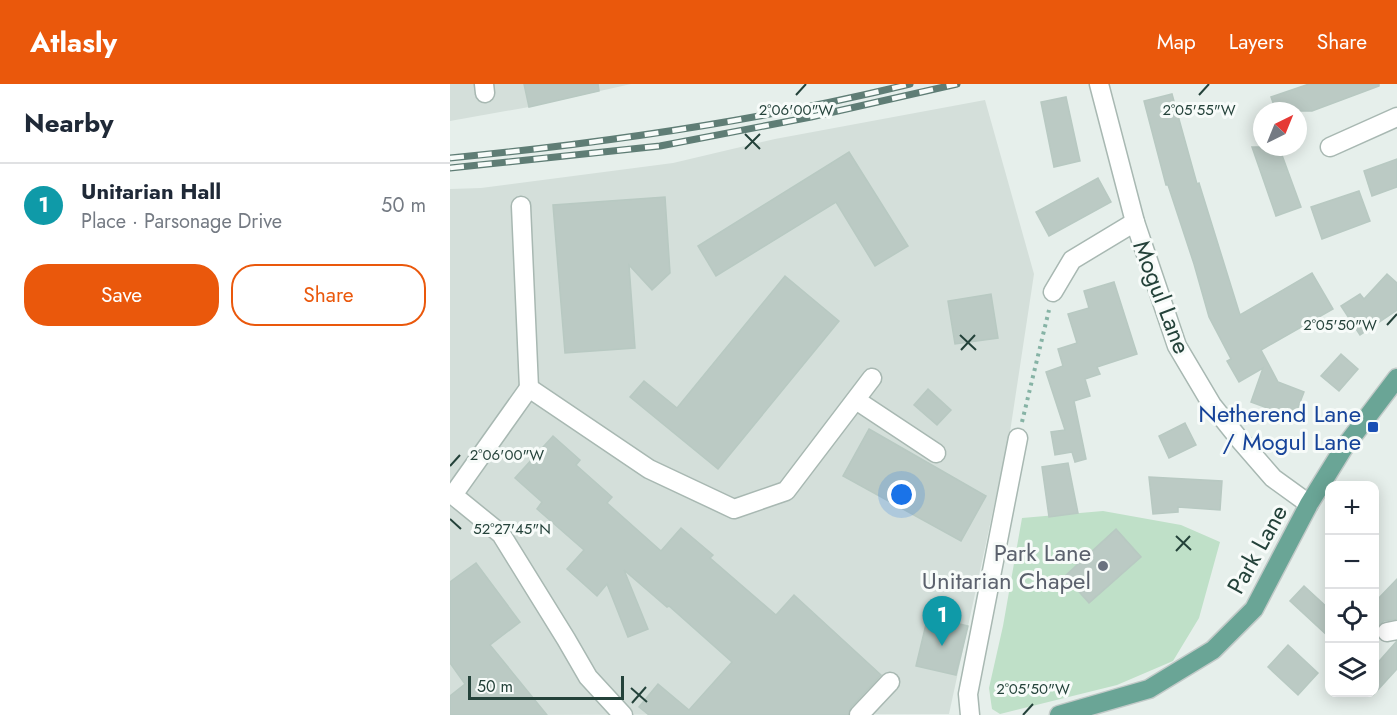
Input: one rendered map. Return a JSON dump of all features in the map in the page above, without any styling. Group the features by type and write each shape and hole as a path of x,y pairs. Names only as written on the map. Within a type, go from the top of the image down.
{"main road":[{"name":"Park Lane","path":"1059,715 1149,688 1213,650 1254,609 1309,504 1343,449 1397,378"}],"street":[{"name":"Mogul Lane","path":"1099,84 1134,222 1176,346 1212,405 1240,440 1273,478 1309,504"},
{"path":"1330,147 1397,117"},
{"path":"521,206 529,388 452,497 501,534 567,639 588,677 623,715"},
{"path":"1053,292 1072,260 1134,222"},
{"path":"529,388 649,469 734,509 786,491 872,378"},
{"path":"856,400 936,453"},
{"path":"970,715 968,694 1018,438"},
{"path":"859,715 890,681"}],"path":[{"path":"1018,438 1053,292"}],"shaded area":[{"path":"450,84 631,84 529,107 450,121"},
{"path":"985,100 1034,274 1010,432 949,714 450,715 450,189 481,188 673,163 775,139"}],"green space":[{"path":"1103,511 1181,525 1220,542 1199,618 1173,661 1117,685 1000,714 992,709 989,688 1003,626 1022,518"}],"building":[{"path":"524,84 598,84 599,91 529,107"},
{"path":"1309,84 1379,84 1379,86 1312,111 1307,111 1307,102 1273,102 1271,97"},
{"path":"1172,94 1197,184 1199,183 1240,315 1312,273 1333,309 1261,350 1278,382 1304,392 1294,418 1251,402 1263,368 1239,382 1227,361 1231,359 1209,317 1194,264 1168,185 1166,185 1144,101"},
{"path":"1066,97 1080,161 1054,167 1041,102"},
{"path":"849,152 908,246 875,266 836,202 716,276 698,246"},
{"path":"1255,156 1282,156 1301,207 1276,216"},
{"path":"1397,159 1397,187 1372,196 1364,171"},
{"path":"1098,178 1111,202 1049,236 1036,212"},
{"path":"1359,191 1370,221 1322,239 1311,207"},
{"path":"665,197 670,273 652,290 629,265 635,348 565,353 553,205"},
{"path":"1387,274 1397,283 1397,310 1360,335 1341,306 1360,294 1364,299"},
{"path":"785,276 839,321 718,469 630,397 644,381 677,408"},
{"path":"1114,282 1137,354 1097,367 1100,374 1085,379 1090,396 1074,401 1086,459 1075,462 1072,452 1055,455 1051,432 1065,430 1046,372 1063,366 1058,349 1077,343 1068,314 1089,308 1084,291"},
{"path":"991,294 998,338 955,344 948,301"},
{"path":"1341,354 1358,369 1339,391 1321,376"},
{"path":"928,389 951,410 937,425 914,405"},
{"path":"1185,423 1196,445 1169,458 1159,436"},
{"path":"869,429 986,496 961,541 843,476"},
{"path":"553,436 580,460 576,465 612,497 607,503 661,551 681,528 713,555 710,558 776,615 794,595 881,675 851,707 848,715 649,715 639,707 658,684 689,710 732,662 624,570 648,629 628,637 607,584 597,596 567,569 584,550 537,509 542,502 515,478"},
{"path":"1068,463 1078,513 1049,517 1042,467"},
{"path":"1149,477 1222,481 1220,510 1178,507 1178,512 1153,514"},
{"name":"Park Lane Unitarian Chapel","path":"1116,529 1141,557 1089,603 1065,576"},
{"path":"476,563 520,622 490,645 547,715 450,715 450,696 465,684 450,663 450,582"},
{"path":"1397,579 1397,619 1384,621 1379,625 1379,598"},
{"path":"1304,586 1325,605 1325,633 1290,601"},
{"path":"928,616 968,626 956,675 916,666"},
{"path":"1397,641 1397,669 1379,689 1379,661"},
{"path":"1288,645 1318,673 1298,695 1268,667"}],"railway":[{"path":"450,158 624,138 739,120 910,84"},
{"path":"450,168 660,146 811,117 957,84"}],"place":[{"name":"Netherend Lane / Mogul Lane","path":"1373,427"},
{"name":"Park Lane Unitarian Chapel","path":"1103,566"},
{"name":"Unitarian Hall","path":"942,646"}]}
